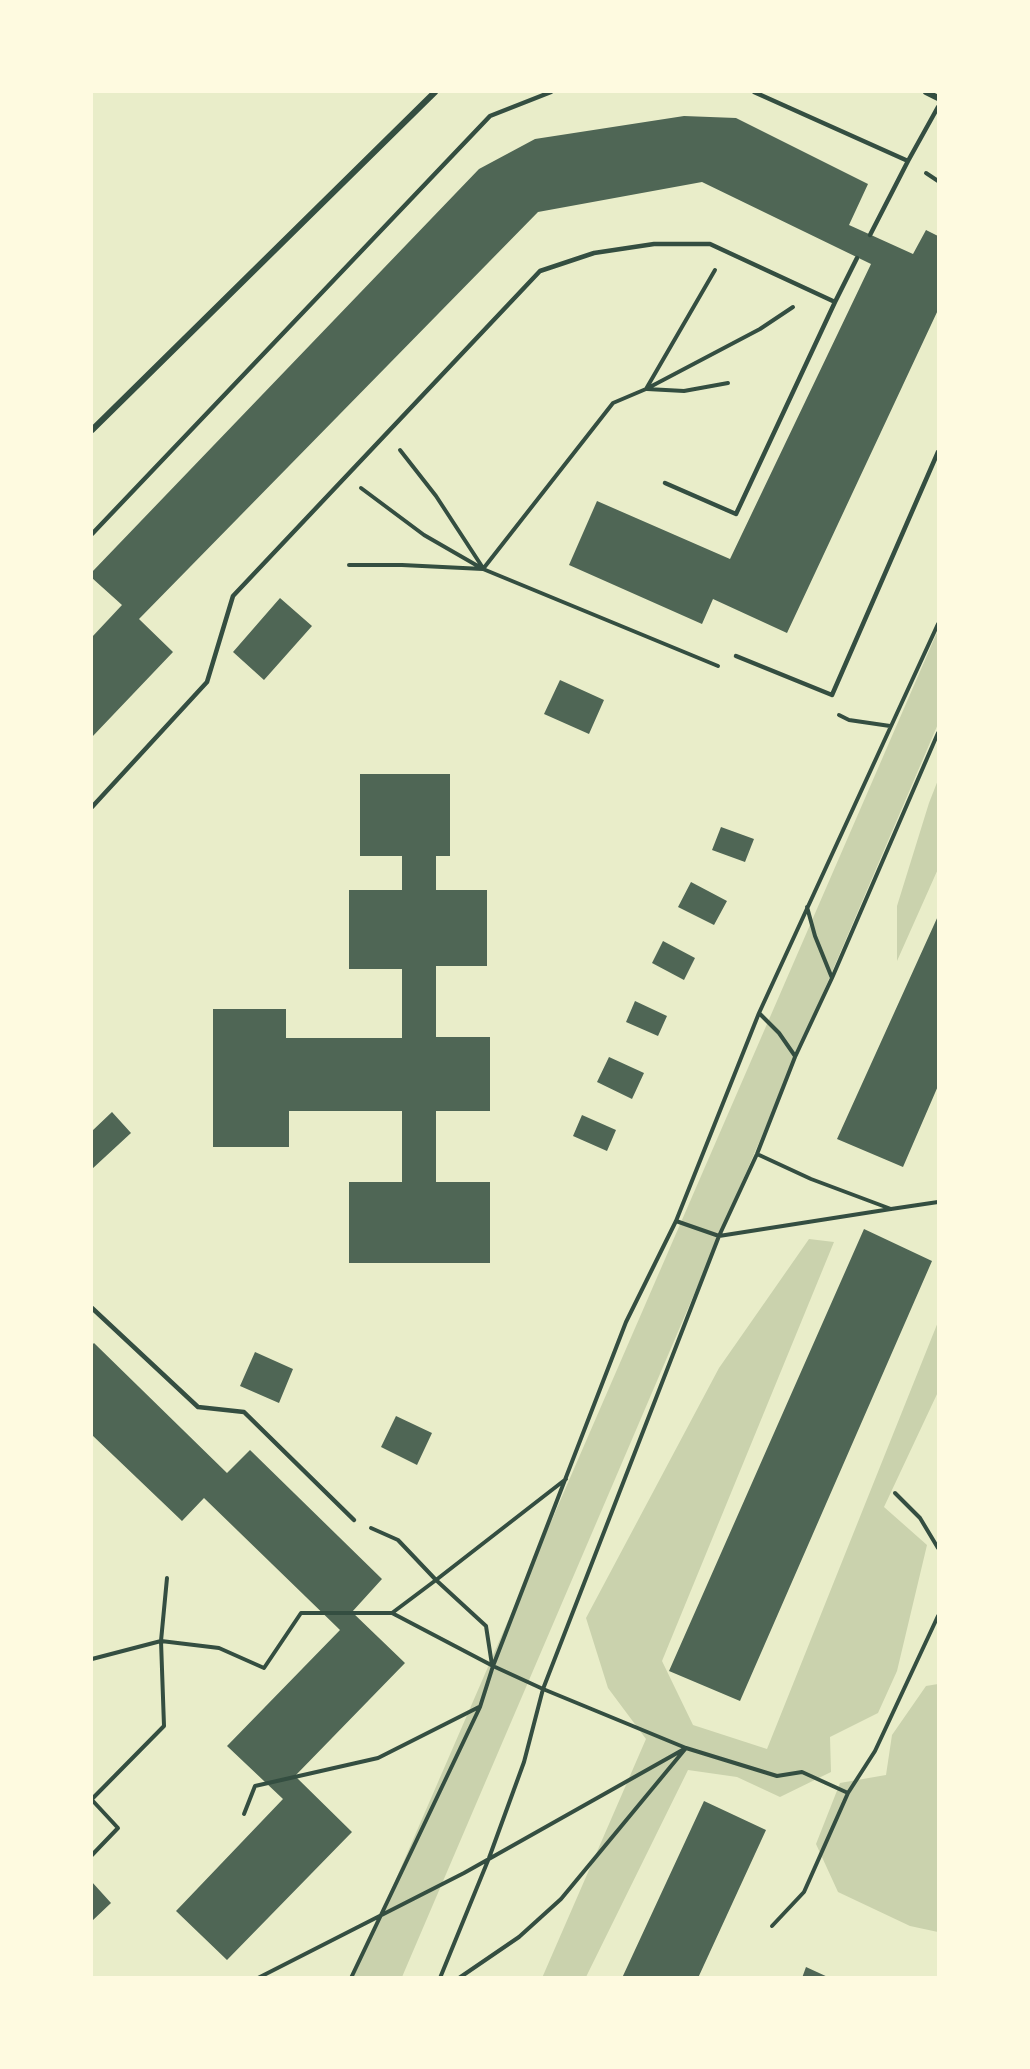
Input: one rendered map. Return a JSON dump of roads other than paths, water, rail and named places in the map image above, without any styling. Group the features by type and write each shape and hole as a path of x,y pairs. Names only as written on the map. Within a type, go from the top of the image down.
{"street":[{"path":"92,430 435,92"},
{"path":"926,92 939,98"}],"lane":[{"path":"92,534 490,116 551,92"},
{"path":"754,92 908,161"},
{"path":"870,235 939,107"},
{"path":"92,807 207,682 233,596 540,272 594,253 654,244 710,244 834,302"},
{"path":"665,483 736,514 834,302 858,258"},
{"path":"736,657 832,695 939,452"},
{"path":"92,1308 198,1407 244,1413 354,1520"}]}
